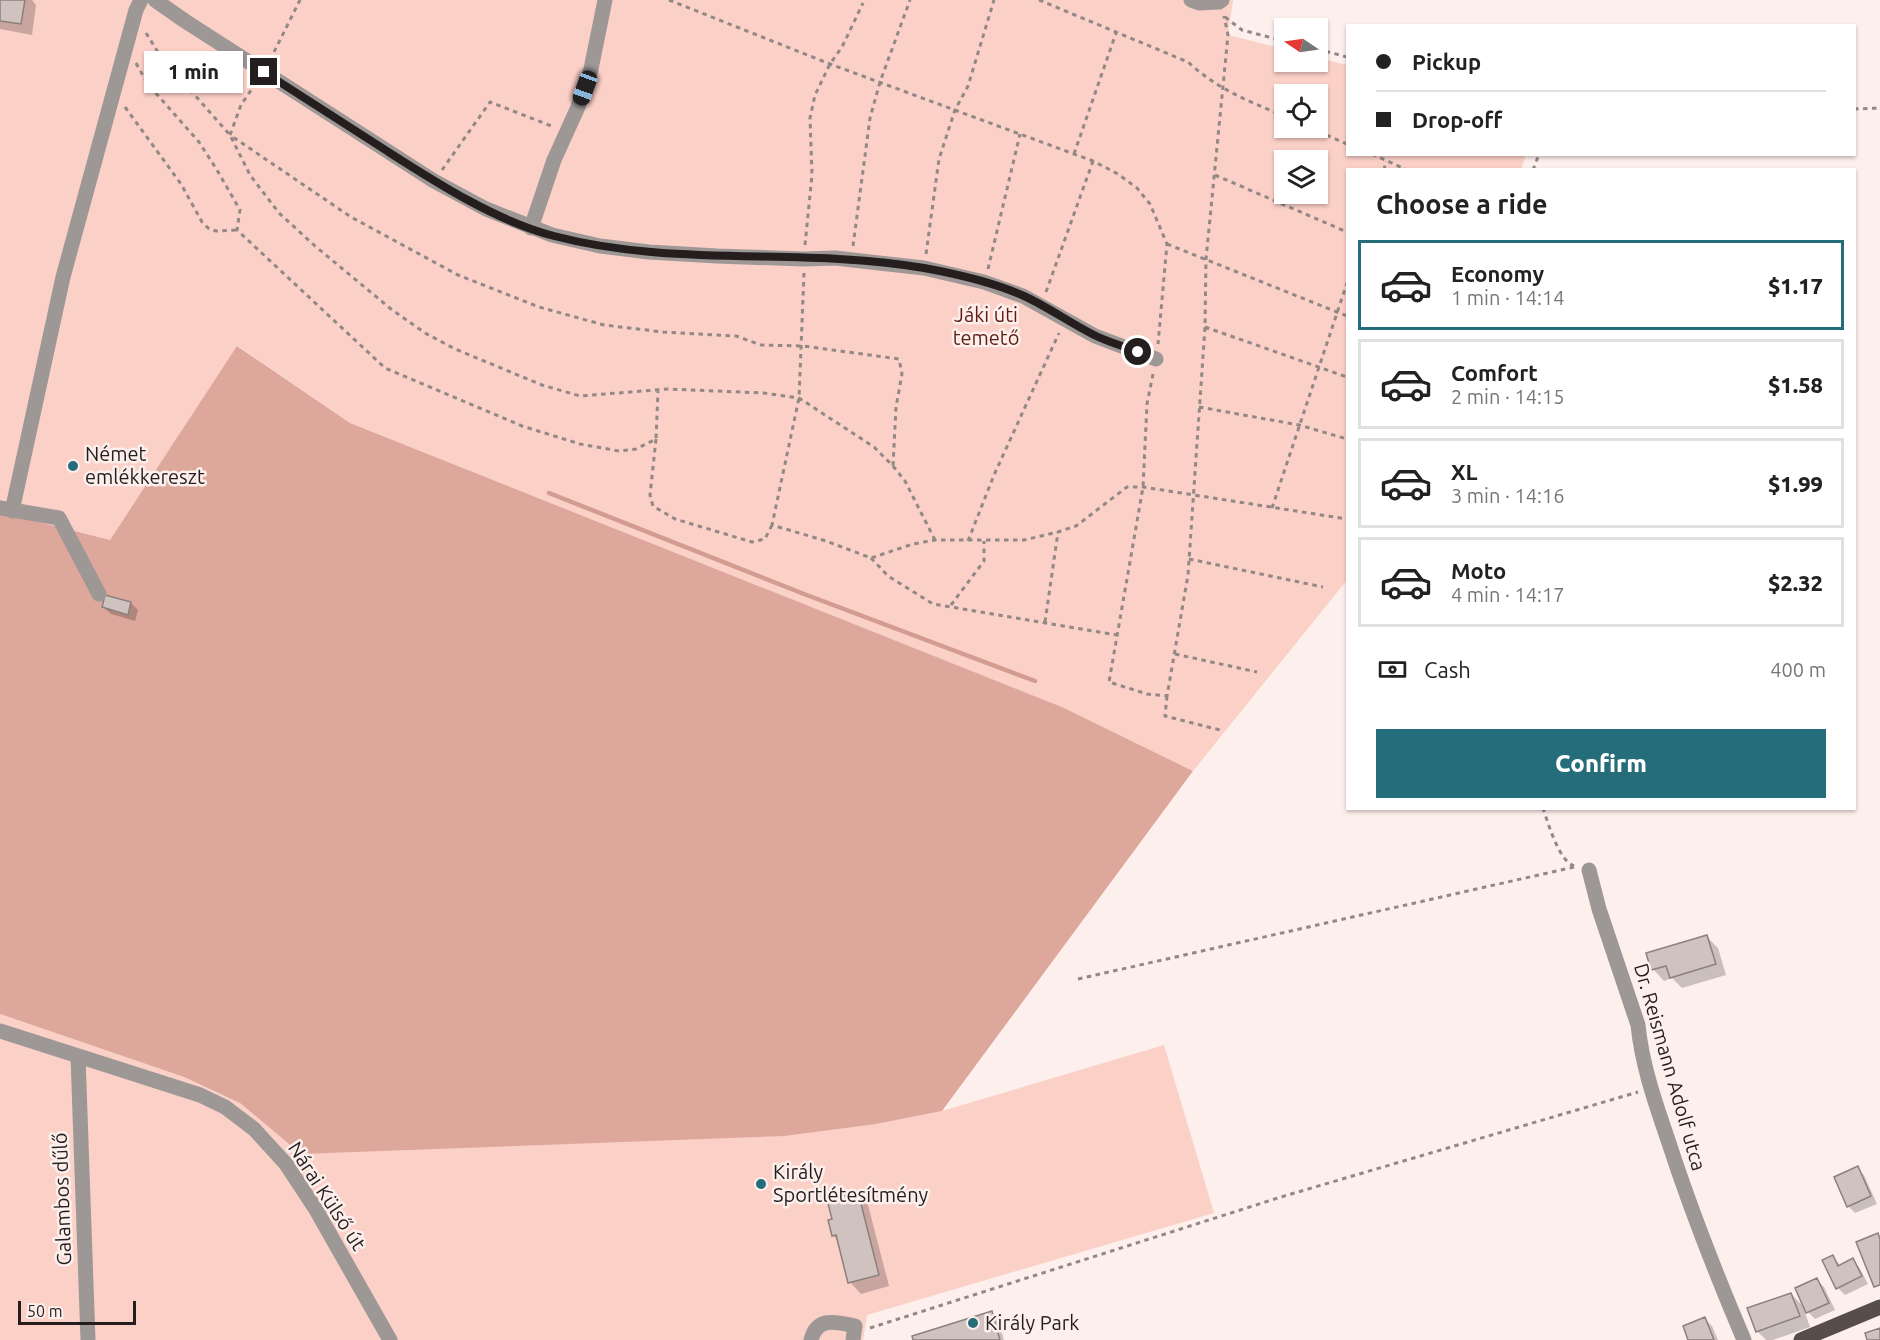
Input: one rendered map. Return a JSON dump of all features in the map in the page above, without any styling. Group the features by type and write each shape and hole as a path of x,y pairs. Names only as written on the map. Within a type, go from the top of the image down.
{"main road":[{"path":"1801,1340 1880,1307"}],"street":[{"path":"155,0 434,181 486,209 552,236 600,246 649,252 804,259 835,258 924,268 984,282 1023,296 1095,336 1156,359"},
{"path":"531,228 554,160 591,69 605,0"},
{"path":"1191,0 1222,6"},
{"path":"99,594 59,518 6,510 63,278 139,5"},
{"name":"Dr. Reismann Adolf utca","path":"1589,870 1599,909 1638,1025 1651,1088 1702,1236 1744,1340"},
{"name":"Nárai Külső út","path":"0,1031 200,1095 225,1107 254,1129 286,1164 315,1208 390,1340"},
{"name":"Galambos dűlő","path":"78,1057 88,1340"},
{"path":"811,1340 816,1329 826,1322 837,1322 854,1333"}],"path":[{"path":"669,0 830,64 1093,161 1118,174 1137,188 1150,204 1167,243 1162,315 1147,404 1143,487 1109,682 1167,696"},
{"path":"851,260 870,118 880,82 910,0"},
{"path":"924,268 939,159 955,110 968,86 994,0"},
{"path":"1039,0 1188,62 1223,90 1274,112"},
{"path":"658,391 650,495 653,506 675,519 752,542 765,539 772,525 800,398 804,259 812,175 810,118 815,95 863,3"},
{"path":"139,5 140,23 160,57 230,135 351,217 458,275 539,307 604,325 663,332 736,336 761,345 803,346 899,359 902,374 896,407 893,466"},
{"path":"1222,6 1242,30 1274,38"},
{"path":"1220,730 1165,716 1183,606 1188,559 1205,327 1206,259 1228,35 1222,6"},
{"path":"1074,154 1116,33"},
{"path":"126,45 147,83 199,142 217,170 240,210 237,230"},
{"path":"1328,53 1346,57"},
{"path":"114,91 181,184 202,222 216,231 237,230 385,368 522,426 580,444 619,451 636,449 656,439"},
{"path":"434,181 490,102 567,132"},
{"path":"1856,109 1880,108"},
{"path":"984,282 1020,134"},
{"path":"230,135 250,175 279,213 391,309 426,333 454,349 542,386 580,396 668,389 763,393 800,398 874,447 893,466 905,481 935,540"},
{"path":"1328,136 1346,144"},
{"path":"1376,156 1402,168"},
{"path":"1041,306 1093,161"},
{"path":"1384,168 1386,161"},
{"path":"1215,175 1346,232"},
{"path":"1167,243 1346,316"},
{"path":"1272,508 1346,286"},
{"path":"968,541 994,475 1065,319"},
{"path":"1205,327 1346,376"},
{"path":"1198,407 1299,425 1346,439"},
{"path":"871,558 935,540 1024,540 1058,532 1076,526 1117,493 1128,488 1143,487 1346,519"},
{"path":"772,525 816,537 871,558 888,576 933,604 951,605 1117,635"},
{"path":"1045,621 1058,532"},
{"path":"951,605 984,561 984,541"},
{"path":"1188,559 1323,587"},
{"path":"1174,654 1257,672"},
{"path":"1078,979 1578,867 1569,864 1562,854 1544,810"},
{"path":"854,1333 1281,1197 1651,1088"}],"green space":[{"name":"Jáki úti temető","path":"0,0 1233,0 1228,35 1274,46 1274,72 1328,72 1328,61 1346,65 1346,156 1526,156 1521,168 1346,168 1346,581 1193,771 1062,707 350,423 238,346 110,540 0,512"},
{"name":"Király Sportlétesítmény","path":"0,1014 184,1077 240,1103 301,1154 876,1124 942,1111 1164,1045 1214,1213 867,1315 863,1340 0,1340"}],"shaded area":[{"path":"237,346 350,423 1062,707 1193,771 942,1111 876,1124 784,1136 301,1154 240,1103 184,1077 0,1014 0,512 110,540"}],"building":[{"path":"0,0 25,0 21,24 0,21"},
{"path":"105,595 131,602 128,615 102,607"},
{"path":"1707,935 1716,964 1670,978 1666,966 1651,970 1646,953"},
{"path":"1858,1166 1871,1196 1847,1207 1834,1177"},
{"path":"858,1192 879,1275 848,1283 836,1235 832,1236 828,1220 832,1219 827,1200"},
{"path":"1878,1233 1880,1285 1874,1287 1856,1242"},
{"path":"1833,1255 1838,1266 1853,1258 1862,1276 1836,1289 1822,1260"},
{"path":"1817,1278 1829,1303 1806,1313 1795,1288"},
{"path":"1791,1293 1800,1316 1756,1332 1747,1308"},
{"name":"Király Park","path":"992,1311 1000,1340 913,1340 912,1336"},
{"path":"1705,1317 1714,1340 1688,1340 1683,1326"},
{"path":"1880,1328 1880,1340 1867,1340 1865,1333"}],"waterway":[{"path":"549,493 804,594 1035,681"}],"place":[{"name":"Német emlékkereszt","path":"73,466"},
{"name":"Király Sportlétesítmény","path":"761,1184"},
{"name":"Király Park","path":"973,1323"}],"route":[{"path":"264,72 434,181 486,209 552,236 600,246 649,252 804,259 835,258 924,268 984,282 1023,296 1095,336 1138,352"}]}
